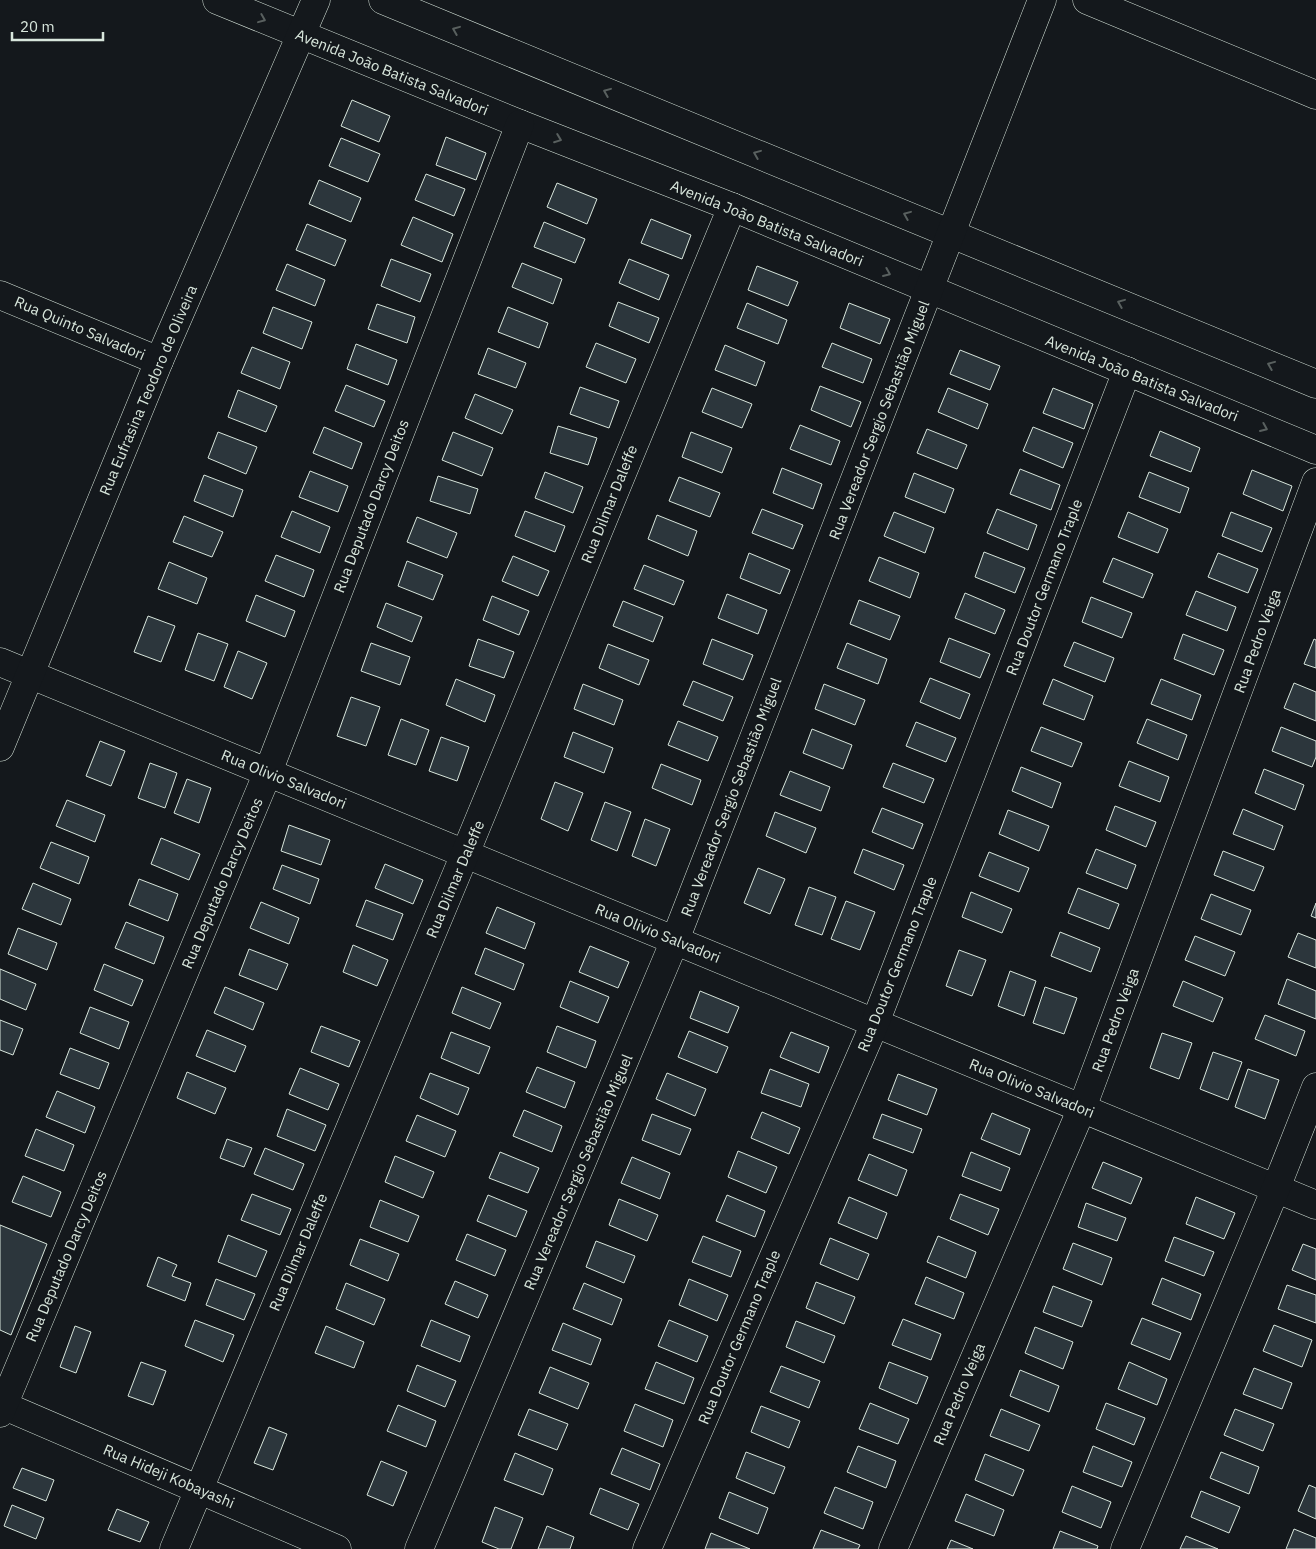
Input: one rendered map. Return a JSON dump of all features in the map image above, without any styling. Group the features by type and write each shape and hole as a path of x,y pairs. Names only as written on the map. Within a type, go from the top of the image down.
{"street":[{"name":"Avenida João Batista Salvadori","path":"217,0 520,124 732,207 1316,450"},
{"name":"Rua Eufrasina Teodoro de Oliveira","path":"0,747 159,361 316,0"},
{"path":"383,0 1316,384"},
{"name":"Rua Vereador Sergio Sebastião Miguel","path":"419,1549 675,940 930,291 1042,0"},
{"path":"1087,0 1316,95"},
{"name":"Rua Deputado Darcy Deitos","path":"1,1407 268,772 520,124"},
{"name":"Rua Dilmar Daleffe","path":"174,1549 466,854 732,207"},
{"name":"Rua Quinto Salvadori","path":"0,295 159,361"},
{"name":"Rua Doutor Germano Traple","path":"647,1549 875,1023 1128,371"},
{"name":"Rua Pedro Veiga","path":"893,1549 1082,1108 1316,482"},
{"name":"Rua Olivio Salvadori","path":"0,662 1316,1205"},
{"path":"1124,1549 1276,1188 1316,1087"},
{"name":"Rua Hideji Kobayashi","path":"1,1407 199,1489 337,1549"}],"building":[{"path":"352,100 390,116 379,142 341,126"},
{"path":"446,137 486,153 476,180 436,165"},
{"path":"341,138 380,154 368,182 329,166"},
{"path":"426,174 465,189 454,216 415,200"},
{"path":"319,180 361,198 351,222 309,204"},
{"path":"557,183 597,199 587,224 547,207"},
{"path":"413,217 453,234 442,262 401,245"},
{"path":"651,219 691,235 682,259 641,243"},
{"path":"544,222 585,239 575,263 534,247"},
{"path":"307,224 346,240 335,266 296,250"},
{"path":"391,259 431,274 420,302 381,286"},
{"path":"629,259 669,275 659,300 619,283"},
{"path":"522,263 562,279 553,304 512,287"},
{"path":"287,264 325,280 315,306 276,290"},
{"path":"757,266 798,282 788,306 748,290"},
{"path":"618,302 659,318 649,343 609,326"},
{"path":"747,303 787,320 778,344 737,328"},
{"path":"849,303 890,319 880,344 840,328"},
{"path":"377,304 415,317 407,343 368,329"},
{"path":"273,307 312,322 302,349 263,333"},
{"path":"508,307 548,323 539,348 498,332"},
{"path":"596,343 636,359 626,383 586,367"},
{"path":"832,343 872,359 863,383 822,367"},
{"path":"356,344 397,360 388,385 347,369"},
{"path":"725,345 765,362 756,386 715,370"},
{"path":"252,347 290,362 280,389 241,373"},
{"path":"488,348 526,363 516,388 478,374"},
{"path":"960,350 1000,366 990,390 950,374"},
{"path":"346,385 385,401 374,427 335,411"},
{"path":"820,386 861,402 851,427 811,410"},
{"path":"580,387 619,401 609,428 570,414"},
{"path":"712,388 752,404 742,428 702,412"},
{"path":"948,388 988,404 978,429 938,412"},
{"path":"1053,388 1093,404 1084,429 1043,413"},
{"path":"238,390 277,406 266,432 228,417"},
{"path":"475,394 513,410 502,434 465,418"},
{"path":"800,425 840,441 831,465 790,449"},
{"path":"558,426 597,438 588,465 550,453"},
{"path":"324,427 362,443 352,469 313,453"},
{"path":"1033,427 1073,443 1063,468 1023,451"},
{"path":"927,429 967,445 957,469 917,453"},
{"path":"1160,431 1200,448 1191,472 1150,456"},
{"path":"218,432 257,447 246,474 208,458"},
{"path":"453,432 493,448 482,476 442,460"},
{"path":"691,432 732,448 722,473 682,457"},
{"path":"782,468 822,484 813,509 773,493"},
{"path":"1020,469 1060,485 1051,510 1010,494"},
{"path":"1252,470 1292,486 1283,511 1243,494"},
{"path":"310,471 348,486 338,512 299,497"},
{"path":"545,472 583,487 573,513 535,498"},
{"path":"1149,472 1189,488 1180,513 1139,497"},
{"path":"914,473 954,489 945,513 905,497"},
{"path":"204,475 243,490 233,517 194,501"},
{"path":"438,476 478,489 470,514 430,501"},
{"path":"679,477 720,493 710,517 669,501"},
{"path":"762,509 803,525 793,549 752,533"},
{"path":"997,509 1037,525 1028,550 987,533"},
{"path":"292,511 330,527 320,553 281,537"},
{"path":"525,511 565,526 555,552 515,536"},
{"path":"894,512 934,528 925,553 884,536"},
{"path":"1128,512 1168,529 1158,553 1118,537"},
{"path":"1231,512 1272,528 1262,552 1222,536"},
{"path":"657,515 697,531 688,556 648,539"},
{"path":"184,516 223,532 212,557 173,542"},
{"path":"417,517 457,533 447,558 407,542"},
{"path":"984,552 1025,568 1015,593 975,577"},
{"path":"749,553 790,570 780,594 740,578"},
{"path":"1218,553 1258,569 1248,593 1208,577"},
{"path":"276,555 314,570 304,597 265,581"},
{"path":"513,556 549,571 538,596 502,581"},
{"path":"879,557 919,573 910,598 869,581"},
{"path":"1113,558 1153,574 1143,598 1103,582"},
{"path":"407,561 443,575 433,600 398,586"},
{"path":"169,562 207,578 197,604 158,589"},
{"path":"644,565 684,581 674,605 634,589"},
{"path":"1196,591 1236,607 1227,631 1186,615"},
{"path":"965,593 1005,610 995,634 955,618"},
{"path":"727,594 767,610 758,634 718,618"},
{"path":"256,595 295,611 285,637 246,621"},
{"path":"492,596 529,611 519,635 483,620"},
{"path":"1091,597 1132,613 1122,638 1082,622"},
{"path":"859,600 900,616 890,640 850,624"},
{"path":"623,601 663,617 653,642 613,626"},
{"path":"386,603 422,617 412,642 377,627"},
{"path":"148,616 175,626 161,662 134,652"},
{"path":"198,633 228,644 214,681 185,670"},
{"path":"1183,634 1224,650 1214,675 1174,659"},
{"path":"949,638 990,654 980,678 940,662"},
{"path":"478,639 514,652 504,678 469,666"},
{"path":"712,639 753,655 743,680 703,664"},
{"path":"1314,639 1316,640 1316,668 1304,664"},
{"path":"1074,642 1114,658 1105,682 1064,666"},
{"path":"371,643 410,657 400,685 361,671"},
{"path":"847,643 887,659 878,684 837,668"},
{"path":"608,644 649,660 639,685 599,668"},
{"path":"238,651 267,663 252,699 224,687"},
{"path":"930,678 970,694 960,719 920,702"},
{"path":"456,679 495,695 485,722 446,705"},
{"path":"1053,679 1093,696 1084,720 1043,704"},
{"path":"1161,679 1201,695 1192,720 1151,704"},
{"path":"693,681 733,697 723,721 683,705"},
{"path":"1294,683 1316,692 1316,721 1284,708"},
{"path":"583,684 623,700 614,725 574,709"},
{"path":"824,684 865,700 855,725 815,709"},
{"path":"351,697 380,707 366,746 337,736"},
{"path":"401,719 429,730 416,765 388,755"},
{"path":"1147,719 1187,735 1178,760 1137,743"},
{"path":"678,721 718,737 708,761 668,745"},
{"path":"916,722 956,738 946,762 906,746"},
{"path":"1041,727 1082,743 1072,767 1031,751"},
{"path":"1281,727 1316,741 1316,757 1312,767 1272,751"},
{"path":"812,729 852,745 843,769 803,753"},
{"path":"573,732 613,748 604,773 564,757"},
{"path":"441,737 469,747 457,781 429,771"},
{"path":"100,741 125,751 111,786 86,776"},
{"path":"1129,761 1169,777 1160,802 1119,786"},
{"path":"150,763 177,773 165,808 138,798"},
{"path":"893,763 934,779 924,803 883,787"},
{"path":"661,764 701,780 692,805 652,788"},
{"path":"1021,767 1061,783 1052,808 1012,791"},
{"path":"1264,769 1304,785 1295,810 1255,793"},
{"path":"790,771 830,787 821,811 780,795"},
{"path":"187,779 211,788 199,823 174,813"},
{"path":"555,782 583,793 568,831 541,819"},
{"path":"67,800 105,815 95,842 56,826"},
{"path":"605,802 631,812 617,851 591,840"},
{"path":"1115,806 1156,822 1146,847 1106,830"},
{"path":"882,808 923,824 913,849 872,832"},
{"path":"1243,809 1283,826 1274,850 1233,834"},
{"path":"1008,810 1049,826 1039,851 999,834"},
{"path":"775,812 816,828 806,853 766,836"},
{"path":"645,819 670,829 656,866 632,856"},
{"path":"289,825 330,840 321,865 281,851"},
{"path":"161,838 200,854 189,880 151,864"},
{"path":"51,842 89,857 79,884 40,868"},
{"path":"863,849 904,865 894,890 854,873"},
{"path":"1096,849 1136,865 1127,889 1086,873"},
{"path":"1223,851 1264,867 1254,891 1214,875"},
{"path":"989,852 1029,868 1019,892 979,876"},
{"path":"385,864 423,880 413,904 375,888"},
{"path":"282,865 319,879 310,904 273,889"},
{"path":"758,868 785,879 770,914 744,903"},
{"path":"139,879 178,894 168,921 129,905"},
{"path":"33,883 71,899 61,925 22,909"},
{"path":"809,887 836,897 822,935 795,925"},
{"path":"1078,888 1119,904 1109,929 1068,913"},
{"path":"971,892 1012,909 1002,933 962,917"},
{"path":"1211,894 1251,910 1241,935 1201,919"},
{"path":"366,900 403,914 393,940 356,926"},
{"path":"846,901 875,912 860,950 831,939"},
{"path":"261,902 299,918 289,944 250,928"},
{"path":"1316,903 1316,918 1311,916"},
{"path":"497,907 535,923 525,949 486,933"},
{"path":"126,922 164,937 154,964 115,948"},
{"path":"18,928 57,943 47,970 8,954"},
{"path":"1060,932 1100,948 1091,972 1051,956"},
{"path":"1298,933 1316,940 1316,968 1288,957"},
{"path":"1195,936 1235,952 1225,976 1185,960"},
{"path":"353,945 388,960 377,986 343,972"},
{"path":"590,946 629,962 618,988 579,972"},
{"path":"485,948 524,964 514,990 475,974"},
{"path":"249,949 288,964 277,990 239,975"},
{"path":"959,950 986,960 972,996 946,986"},
{"path":"104,964 143,980 132,1006 94,990"},
{"path":"0,969 36,984 26,1010 0,999"},
{"path":"1010,971 1036,981 1024,1016 998,1006"},
{"path":"1287,979 1316,991 1316,1019 1278,1004"},
{"path":"570,981 609,997 598,1023 560,1007"},
{"path":"1183,981 1223,998 1213,1022 1173,1006"},
{"path":"225,987 264,1003 253,1030 214,1013"},
{"path":"462,987 501,1003 490,1029 452,1013"},
{"path":"1045,987 1077,998 1064,1034 1033,1023"},
{"path":"700,991 739,1007 728,1033 690,1018"},
{"path":"90,1007 129,1022 119,1049 80,1033"},
{"path":"1265,1015 1305,1031 1296,1056 1255,1039"},
{"path":"0,1020 23,1029 13,1055 0,1050"},
{"path":"321,1026 360,1041 349,1067 311,1052"},
{"path":"557,1026 596,1041 586,1068 547,1052"},
{"path":"207,1030 246,1046 235,1072 196,1056"},
{"path":"689,1031 728,1047 717,1073 678,1057"},
{"path":"451,1032 490,1047 479,1074 441,1058"},
{"path":"791,1032 829,1047 819,1073 780,1057"},
{"path":"1162,1033 1192,1043 1179,1079 1150,1068"},
{"path":"70,1048 109,1063 99,1089 60,1074"},
{"path":"1213,1052 1242,1062 1228,1100 1200,1089"},
{"path":"537,1067 575,1082 565,1108 526,1092"},
{"path":"300,1068 339,1084 328,1110 289,1094"},
{"path":"770,1069 809,1084 801,1107 761,1093"},
{"path":"1248,1069 1279,1080 1265,1119 1235,1107"},
{"path":"187,1072 226,1088 215,1114 177,1098"},
{"path":"430,1073 469,1088 458,1115 420,1098"},
{"path":"667,1073 706,1089 695,1116 656,1099"},
{"path":"898,1074 937,1089 927,1115 888,1100"},
{"path":"57,1091 95,1107 85,1133 46,1117"},
{"path":"287,1109 326,1125 315,1151 277,1136"},
{"path":"524,1110 562,1126 552,1152 513,1136"},
{"path":"762,1112 800,1128 789,1154 751,1138"},
{"path":"992,1113 1030,1129 1020,1155 981,1139"},
{"path":"652,1114 691,1129 680,1155 642,1140"},
{"path":"882,1114 922,1129 913,1153 873,1138"},
{"path":"417,1115 456,1131 445,1157 406,1141"},
{"path":"36,1129 74,1145 64,1171 25,1156"},
{"path":"227,1139 252,1148 244,1167 220,1158"},
{"path":"265,1148 304,1164 293,1190 254,1174"},
{"path":"738,1151 777,1167 766,1193 728,1177"},
{"path":"500,1152 539,1168 528,1193 489,1178"},
{"path":"971,1152 1010,1168 1001,1191 962,1176"},
{"path":"869,1154 907,1170 897,1196 858,1180"},
{"path":"395,1156 434,1172 423,1198 385,1182"},
{"path":"632,1157 670,1173 660,1199 621,1183"},
{"path":"1103,1162 1142,1178 1131,1204 1092,1188"},
{"path":"23,1176 61,1192 51,1217 12,1202"},
{"path":"252,1194 291,1209 280,1235 241,1220"},
{"path":"960,1194 999,1209 988,1235 950,1219"},
{"path":"488,1195 527,1211 516,1237 477,1221"},
{"path":"727,1195 765,1211 755,1237 716,1221"},
{"path":"849,1197 887,1213 877,1239 838,1223"},
{"path":"1196,1197 1235,1213 1224,1239 1186,1224"},
{"path":"619,1199 658,1215 647,1241 609,1225"},
{"path":"380,1200 419,1216 408,1242 370,1227"},
{"path":"1086,1203 1126,1218 1117,1241 1078,1227"},
{"path":"0,1225 47,1244 11,1335 0,1330"},
{"path":"467,1234 506,1250 495,1276 456,1260"},
{"path":"228,1235 267,1251 256,1277 218,1262"},
{"path":"703,1236 741,1251 731,1277 692,1262"},
{"path":"938,1236 976,1252 966,1278 927,1262"},
{"path":"1174,1237 1214,1252 1204,1276 1165,1261"},
{"path":"830,1238 869,1254 858,1280 820,1264"},
{"path":"360,1239 399,1254 388,1281 350,1265"},
{"path":"596,1241 635,1256 624,1283 586,1267"},
{"path":"1073,1243 1112,1258 1102,1285 1063,1269"},
{"path":"1303,1244 1316,1249 1316,1280 1292,1270"},
{"path":"158,1257 177,1265 172,1276 191,1283 185,1301 147,1286"},
{"path":"926,1277 964,1293 954,1319 915,1304"},
{"path":"1162,1278 1201,1294 1191,1320 1152,1304"},
{"path":"216,1279 255,1294 244,1320 206,1305"},
{"path":"689,1279 728,1295 717,1321 679,1305"},
{"path":"455,1281 488,1295 478,1318 445,1304"},
{"path":"816,1282 855,1297 844,1324 806,1308"},
{"path":"346,1283 385,1299 374,1325 336,1309"},
{"path":"584,1283 622,1299 612,1325 573,1309"},
{"path":"1287,1285 1316,1295 1316,1323 1278,1309"},
{"path":"1053,1286 1092,1301 1082,1327 1043,1312"},
{"path":"1142,1318 1181,1333 1170,1360 1131,1344"},
{"path":"903,1319 941,1334 931,1360 892,1345"},
{"path":"195,1320 234,1335 223,1362 185,1346"},
{"path":"431,1320 470,1336 460,1362 421,1346"},
{"path":"669,1320 708,1336 697,1362 658,1346"},
{"path":"796,1321 835,1336 824,1363 786,1347"},
{"path":"563,1323 601,1339 591,1365 552,1350"},
{"path":"1274,1325 1312,1340 1302,1367 1263,1351"},
{"path":"75,1326 91,1332 76,1373 60,1367"},
{"path":"326,1326 364,1342 354,1368 315,1353"},
{"path":"1035,1327 1073,1342 1063,1369 1025,1353"},
{"path":"141,1362 166,1371 153,1405 128,1396"},
{"path":"656,1362 694,1378 684,1404 645,1389"},
{"path":"889,1362 928,1377 917,1404 879,1388"},
{"path":"1129,1362 1167,1379 1157,1405 1118,1389"},
{"path":"417,1365 456,1381 445,1407 407,1391"},
{"path":"781,1366 820,1381 809,1408 770,1392"},
{"path":"550,1367 589,1383 578,1409 539,1393"},
{"path":"1254,1368 1292,1383 1282,1409 1243,1394"},
{"path":"1020,1370 1059,1386 1049,1412 1010,1396"},
{"path":"870,1403 909,1419 898,1444 859,1429"},
{"path":"1106,1403 1145,1418 1134,1445 1096,1429"},
{"path":"635,1404 673,1420 663,1447 624,1431"},
{"path":"398,1405 436,1421 426,1447 387,1431"},
{"path":"761,1406 800,1421 789,1448 751,1432"},
{"path":"529,1409 568,1424 557,1450 518,1435"},
{"path":"1001,1409 1040,1425 1029,1451 990,1436"},
{"path":"1235,1409 1274,1424 1263,1451 1224,1435"},
{"path":"269,1427 287,1434 273,1470 254,1463"},
{"path":"858,1446 896,1461 886,1488 847,1472"},
{"path":"1093,1446 1132,1462 1122,1487 1083,1472"},
{"path":"622,1448 660,1464 650,1490 611,1474"},
{"path":"746,1452 785,1467 774,1494 736,1478"},
{"path":"1221,1452 1259,1467 1249,1494 1210,1478"},
{"path":"515,1453 553,1469 543,1495 504,1480"},
{"path":"985,1454 1024,1470 1013,1496 975,1480"},
{"path":"381,1461 407,1472 393,1506 367,1495"},
{"path":"22,1468 54,1480 46,1501 13,1488"},
{"path":"1309,1485 1316,1488 1316,1519 1298,1511"},
{"path":"1072,1486 1111,1502 1101,1528 1062,1512"},
{"path":"835,1487 873,1502 863,1529 824,1513"},
{"path":"600,1488 639,1504 628,1530 590,1514"},
{"path":"1201,1491 1240,1507 1229,1533 1191,1517"},
{"path":"729,1492 768,1508 758,1534 719,1518"},
{"path":"966,1494 1004,1510 994,1536 955,1521"},
{"path":"12,1505 44,1518 36,1539 4,1526"},
{"path":"495,1507 523,1518 511,1549 499,1549 482,1542"},
{"path":"117,1509 149,1522 140,1542 108,1530"},
{"path":"547,1526 574,1537 570,1549 538,1549"},
{"path":"1294,1529 1316,1538 1316,1549 1286,1549"},
{"path":"821,1530 860,1545 858,1549 813,1549"},
{"path":"1060,1531 1098,1546 1097,1549 1053,1549"},
{"path":"711,1533 750,1549 705,1549"},
{"path":"1186,1536 1218,1549 1180,1549"},
{"path":"951,1540 973,1549 947,1549"}]}
